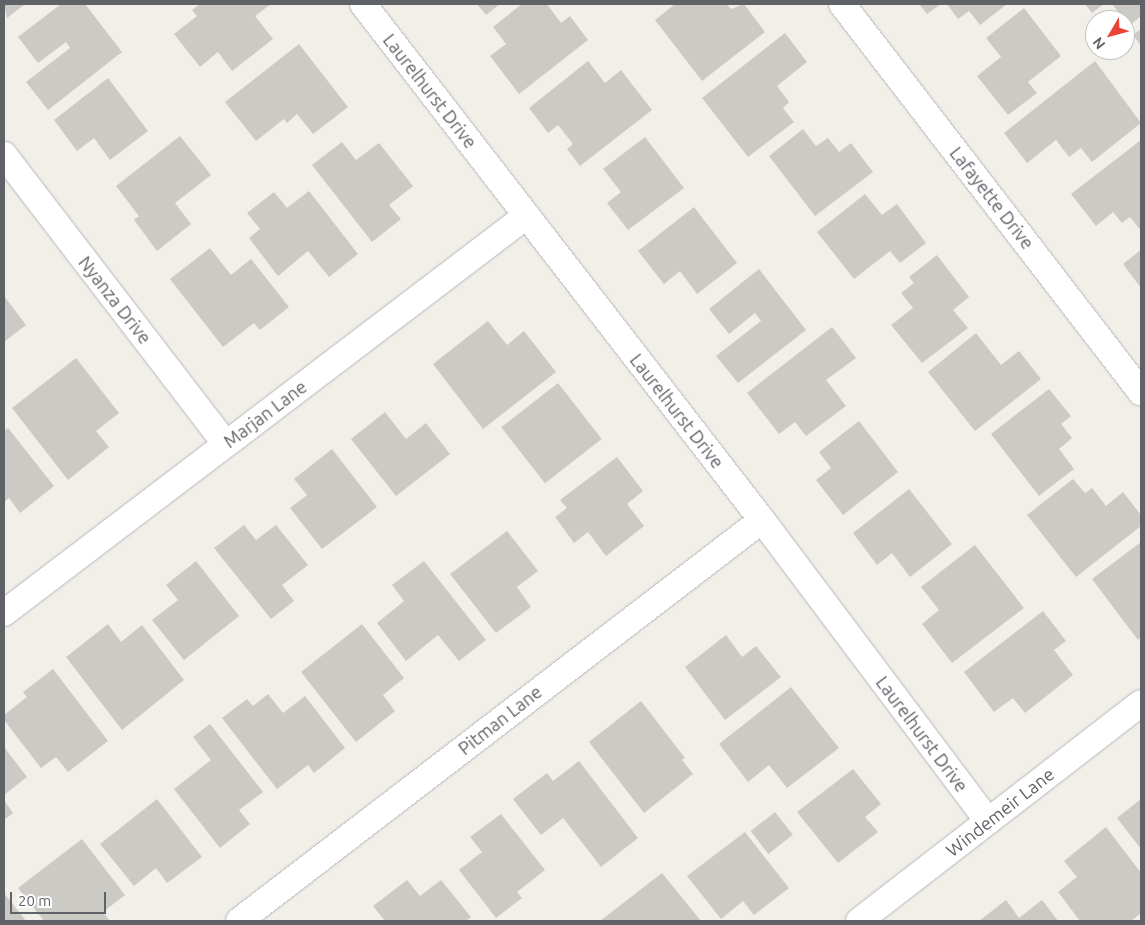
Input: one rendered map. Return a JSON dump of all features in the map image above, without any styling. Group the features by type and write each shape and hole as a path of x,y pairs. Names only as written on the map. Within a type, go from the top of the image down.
{"street":[{"name":"Laurelhurst Drive","path":"363,4 762,520 988,821"},
{"name":"Lafayette Drive","path":"842,4 1141,392"},
{"name":"Nyanza Drive","path":"4,155 226,444"},
{"name":"Marjan Lane","path":"4,613 526,216"},
{"name":"Pitman Lane","path":"239,921 762,520"},
{"name":"Windemeir Lane","path":"859,921 1141,703"}],"building":[{"path":"4,4 25,4 7,18"},
{"path":"61,4 85,4 122,52 48,110 26,82 70,48 66,42 38,63 18,37"},
{"path":"200,4 271,4 255,16 273,39 232,71 218,52 200,67 174,34 197,16 192,10"},
{"path":"477,4 500,4 486,15"},
{"path":"522,4 547,4 561,23 570,16 588,40 519,94 490,56 506,44 493,27"},
{"path":"675,4 727,4 731,9 744,4 765,32 702,81 655,20"},
{"path":"919,4 941,4 927,14"},
{"path":"947,4 1007,4 980,25 969,11 958,19"},
{"path":"1085,4 1104,4 1096,10 1090,10"},
{"path":"1112,4 1141,4 1141,16 1135,21 1135,10 1117,10"},
{"path":"1024,8 1061,56 1028,82 1037,93 1008,115 977,76 1001,57 986,38"},
{"path":"1141,29 1141,46 1135,38 1135,34"},
{"path":"785,33 807,62 777,86 789,102 783,108 794,122 748,157 702,98"},
{"path":"299,44 348,107 313,134 297,114 287,123 284,119 256,141 225,102"},
{"path":"588,61 605,83 621,70 652,110 580,166 567,149 573,144 558,125 548,133 529,108"},
{"path":"1095,61 1141,123 1092,162 1081,148 1069,157 1056,140 1027,163 1004,133"},
{"path":"108,78 148,131 110,160 94,138 77,151 54,120"},
{"path":"803,129 816,146 828,138 839,152 851,143 873,172 815,216 769,156"},
{"path":"180,136 211,175 175,203 191,224 157,251 134,220 139,216 116,186"},
{"path":"645,137 684,188 628,230 607,203 621,192 603,169"},
{"path":"1141,140 1141,231 1130,217 1122,223 1113,212 1096,226 1071,194"},
{"path":"342,142 356,160 379,143 413,186 389,205 401,219 372,242 312,165"},
{"path":"309,191 358,254 329,277 308,251 278,276 249,238 260,229 247,213 274,192 287,208"},
{"path":"865,194 882,215 897,204 926,243 900,263 890,251 854,279 817,232"},
{"path":"694,207 737,263 697,294 680,271 664,284 638,251"},
{"path":"210,248 231,275 251,259 289,307 260,330 254,323 223,347 170,279"},
{"path":"1141,250 1141,288 1123,264"},
{"path":"937,255 969,297 953,310 968,328 922,363 891,325 913,308 901,293 914,283 909,277"},
{"path":"759,269 806,330 738,383 716,356 761,321 755,313 729,334 709,309"},
{"path":"4,296 26,325 4,342"},
{"path":"488,321 507,345 524,331 556,372 483,429 433,364"},
{"path":"832,327 856,358 826,380 846,406 806,436 795,422 779,434 747,393"},
{"path":"976,333 1001,365 1019,351 1041,379 975,431 928,372"},
{"path":"76,358 119,413 96,431 109,447 68,480 12,408"},
{"path":"558,383 602,439 545,483 501,427"},
{"path":"1049,389 1071,416 1061,424 1072,438 1059,449 1074,469 1039,496 991,434"},
{"path":"385,412 406,439 426,423 450,454 396,496 351,439"},
{"path":"859,421 898,472 843,515 816,480 831,468 819,452"},
{"path":"8,428 54,486 20,513 9,498 4,502 4,431"},
{"path":"332,449 377,507 322,549 290,508 307,495 294,479"},
{"path":"617,457 643,491 627,504 644,526 606,556 588,532 574,543 555,517 567,508 560,500"},
{"path":"1073,479 1085,493 1092,488 1106,506 1123,492 1141,515 1141,526 1076,577 1027,515"},
{"path":"909,489 952,544 910,577 892,553 877,565 853,533"},
{"path":"244,525 256,540 276,525 308,565 282,585 294,601 271,619 214,548"},
{"path":"507,531 538,571 517,587 531,607 496,633 450,574"},
{"path":"1141,542 1141,637 1138,640 1092,579"},
{"path":"975,545 1024,608 952,663 922,624 939,610 921,587"},
{"path":"196,561 239,616 184,660 152,620 178,600 166,585"},
{"path":"424,561 486,640 459,661 438,635 406,661 377,623 404,601 392,585"},
{"path":"1043,611 1066,641 1054,650 1073,675 1025,713 1013,698 994,712 964,672"},
{"path":"108,624 121,642 142,625 184,680 122,730 66,657"},
{"path":"362,624 404,678 383,695 395,711 356,742 301,672"},
{"path":"726,635 742,657 756,646 781,677 725,720 685,667"},
{"path":"53,669 108,741 68,772 56,757 41,768 4,720 4,715 27,697 23,692"},
{"path":"791,687 839,748 787,788 769,765 748,782 719,744"},
{"path":"268,694 283,713 305,696 345,748 314,773 308,765 277,789 222,718 247,699 253,706"},
{"path":"641,701 685,758 682,760 693,774 644,813 589,742"},
{"path":"210,724 263,792 239,810 250,824 220,848 174,789 211,760 193,737"},
{"path":"4,747 27,777 4,795"},
{"path":"579,761 638,838 601,867 563,818 541,835 513,799 547,773 553,781"},
{"path":"853,769 881,804 865,817 878,832 838,863 797,812"},
{"path":"157,799 202,857 167,883 156,868 134,886 100,844"},
{"path":"1141,799 1141,849 1117,818"},
{"path":"4,800 13,813 4,820"},
{"path":"775,812 793,835 768,854 751,831"},
{"path":"501,814 545,870 517,892 522,898 496,918 459,870 482,852 470,837"},
{"path":"1106,827 1141,873 1141,913 1131,921 1080,921 1058,892 1077,877 1064,861"},
{"path":"745,832 789,888 754,915 743,901 721,919 687,876"},
{"path":"82,839 125,895 103,912 110,921 44,921 18,888"},
{"path":"662,873 701,921 600,921"},
{"path":"407,880 420,896 441,880 471,917 466,921 385,921 373,906"},
{"path":"4,893 26,921 4,921"},
{"path":"1006,900 1019,918 1042,900 1058,921 979,921"}]}
